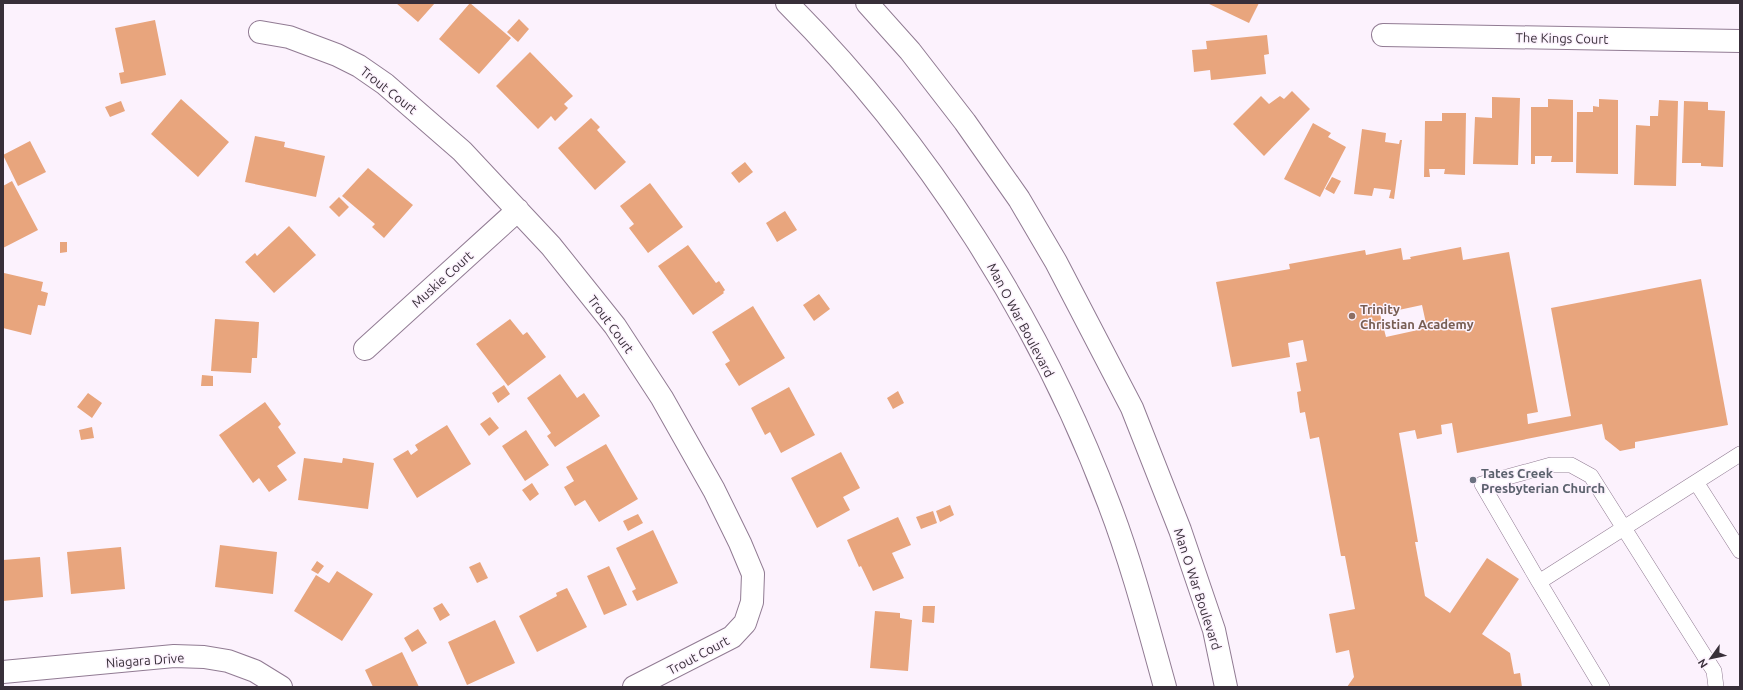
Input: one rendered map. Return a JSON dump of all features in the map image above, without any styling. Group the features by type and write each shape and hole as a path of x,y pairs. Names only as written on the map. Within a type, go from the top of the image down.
{"street":[{"name":"Man O War Boulevard","path":"786,3 857,80 902,135 960,215 999,275 1072,414 1109,504 1130,562 1165,687"},
{"name":"Man O War Boulevard","path":"867,3 910,51 965,122 1018,199 1056,262 1135,416 1180,530 1214,630 1226,687"},
{"name":"Trout Court","path":"260,32 289,37 337,54 385,84 462,151 551,246 615,326 653,385 714,490 740,543 753,574 752,602 745,623 732,637 634,687"},
{"name":"The Kings Court","path":"1383,35 1740,41"},
{"name":"Muskie Court","path":"365,349 518,210"},
{"name":"Niagara Drive","path":"3,672 174,656 204,656 228,661 255,671 281,687"}],"lane":[{"path":"1539,582 1740,454"},
{"path":"1602,687 1482,484 1551,465 1571,465 1591,476 1714,671 1716,687"},
{"path":"1696,482 1740,552"}],"building":[{"path":"396,3 435,3 418,22"},
{"path":"470,3 511,38 479,74 439,39"},
{"path":"1207,3 1259,3 1249,23"},
{"path":"519,19 529,29 518,42 507,32"},
{"path":"155,20 166,75 121,84 119,73 124,72 115,28"},
{"path":"1267,35 1269,54 1264,55 1266,74 1211,80 1210,70 1194,72 1192,50 1207,49 1206,41"},
{"path":"530,52 573,96 564,104 568,108 555,121 551,116 538,129 496,86"},
{"path":"1292,91 1310,109 1264,156 1233,124 1261,96 1269,104 1280,96 1284,99"},
{"path":"1492,97 1520,98 1518,165 1473,164 1475,117 1492,118"},
{"path":"181,99 229,142 198,177 151,134"},
{"path":"1548,99 1573,100 1573,162 1551,162 1552,156 1535,156 1535,164 1531,164 1531,107 1548,107"},
{"path":"1599,99 1618,100 1618,174 1576,173 1577,112 1593,112 1593,106 1599,107"},
{"path":"1659,100 1678,101 1676,186 1634,185 1636,125 1650,126 1650,116 1658,116"},
{"path":"121,101 125,111 110,117 105,107"},
{"path":"1684,101 1708,102 1708,110 1725,111 1723,167 1701,166 1701,163 1682,163"},
{"path":"1442,113 1466,113 1465,175 1444,174 1445,169 1429,169 1430,177 1424,177 1425,121 1442,121"},
{"path":"591,118 600,127 597,130 626,162 595,190 558,148"},
{"path":"1313,123 1331,133 1328,137 1346,147 1320,197 1284,179"},
{"path":"1362,129 1386,133 1385,142 1399,144 1400,140 1402,140 1394,199 1389,198 1391,190 1374,188 1372,196 1354,194"},
{"path":"255,136 285,142 284,147 325,156 316,197 245,182"},
{"path":"30,141 46,172 18,186 3,155"},
{"path":"745,162 753,172 739,183 731,173"},
{"path":"368,168 413,205 384,238 372,227 375,224 342,196"},
{"path":"1332,177 1341,181 1334,194 1325,189"},
{"path":"12,181 38,230 3,248 3,186"},
{"path":"650,183 683,227 648,253 629,228 634,224 620,206"},
{"path":"339,197 349,207 339,217 329,207"},
{"path":"785,211 797,230 777,242 766,223"},
{"path":"289,226 316,255 274,293 245,262 255,253 257,256"},
{"path":"60,242 67,242 67,252 60,253"},
{"path":"688,245 716,283 719,281 725,290 723,292 724,293 693,315 658,266"},
{"path":"1461,247 1463,260 1509,252 1538,412 1527,414 1528,424 1571,416 1551,308 1701,279 1728,425 1635,442 1635,448 1620,451 1605,439 1602,424 1457,453 1452,423 1441,425 1442,434 1417,439 1415,430 1399,433 1418,542 1415,542 1425,596 1450,613 1487,558 1519,579 1482,634 1510,653 1514,674 1520,673 1522,687 1347,687 1354,677 1349,650 1336,653 1329,614 1355,609 1345,556 1341,556 1319,437 1310,439 1305,412 1300,413 1297,392 1301,391 1296,363 1307,361 1303,340 1288,343 1290,357 1232,367 1216,282 1290,269 1289,264 1365,250 1366,255 1401,248 1403,260 1411,259 1410,257","holes":["1422,305 1427,328 1386,337 1380,314"]},
{"path":"4,273 43,282 41,291 48,293 45,306 38,305 31,335 3,328"},
{"path":"819,294 830,309 814,321 803,305"},
{"path":"753,306 785,358 739,386 725,364 730,361 712,332"},
{"path":"215,319 259,322 257,358 252,358 251,373 211,371"},
{"path":"510,319 523,335 527,332 546,357 508,386 476,344"},
{"path":"560,374 577,398 584,393 600,416 555,447 547,436 551,433 527,398"},
{"path":"202,375 213,376 213,386 201,386"},
{"path":"504,385 510,394 498,403 492,393"},
{"path":"789,387 815,435 781,453 770,432 765,435 751,408"},
{"path":"898,391 904,403 893,409 887,398"},
{"path":"88,393 102,403 92,418 77,407"},
{"path":"265,402 281,424 278,427 296,453 277,466 287,480 269,492 259,478 253,483 219,435"},
{"path":"490,417 499,428 489,436 480,424"},
{"path":"447,425 471,464 417,498 393,459 408,450 411,455 418,450 415,445"},
{"path":"92,427 94,438 81,440 79,430"},
{"path":"526,430 549,465 525,481 502,446"},
{"path":"606,444 638,499 599,522 585,500 575,506 564,487 574,481 566,467"},
{"path":"841,452 860,488 843,497 850,510 817,528 791,478"},
{"path":"304,458 342,463 343,458 374,463 368,509 298,500"},
{"path":"532,483 539,494 530,501 522,490"},
{"path":"950,505 954,515 940,522 936,511"},
{"path":"933,511 937,523 921,529 916,517"},
{"path":"638,514 643,523 628,531 623,521"},
{"path":"898,517 911,545 892,553 904,578 873,591 861,566 859,567 847,540"},
{"path":"653,530 678,583 637,601 632,591 636,589 616,548"},
{"path":"220,545 277,552 273,594 215,587"},
{"path":"121,547 125,589 71,594 67,552"},
{"path":"40,557 43,597 3,601 3,560"},
{"path":"317,561 324,566 318,574 311,570"},
{"path":"480,562 488,578 477,583 469,567"},
{"path":"609,566 627,605 604,615 587,576"},
{"path":"337,571 373,594 342,641 294,611 316,575 329,583"},
{"path":"567,588 587,627 537,652 519,616 557,596 556,593"},
{"path":"442,603 450,615 440,621 433,608"},
{"path":"923,606 935,606 934,623 922,622"},
{"path":"875,611 900,613 900,618 912,620 908,671 870,668"},
{"path":"495,620 515,663 467,685 448,642"},
{"path":"418,629 427,643 412,652 404,638"},
{"path":"402,652 419,687 373,687 365,670"}],"place":[{"name":"Trinity Christian Academy","path":"1352,316"},
{"name":"Tates Creek Presbyterian Church","path":"1473,480"}]}
